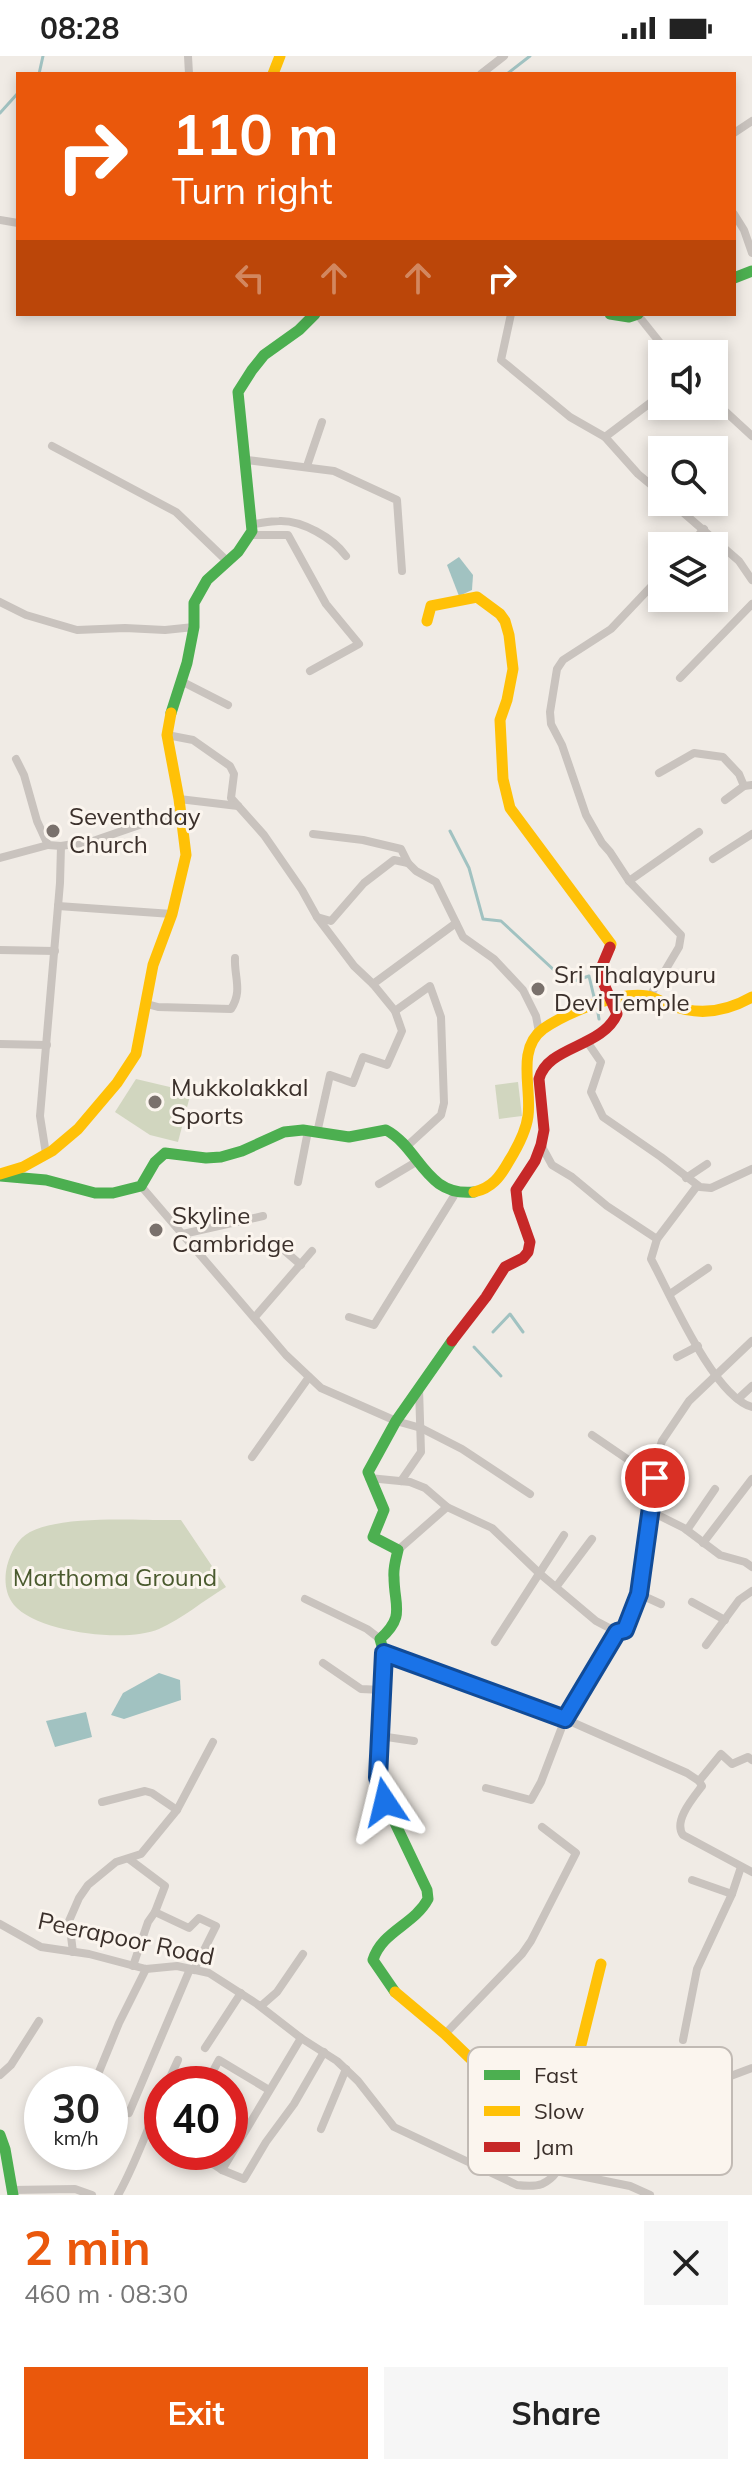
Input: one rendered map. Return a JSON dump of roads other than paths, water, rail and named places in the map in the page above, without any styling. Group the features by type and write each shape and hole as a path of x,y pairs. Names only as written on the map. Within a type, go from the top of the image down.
{"street":[{"path":"484,72 504,56"},
{"path":"736,217 752,253"},
{"path":"251,530 247,460 238,392 248,372 271,349 299,332 313,316"},
{"path":"511,316 501,360 570,417 605,437 648,482"},
{"path":"640,316 658,340"},
{"path":"605,437 648,405"},
{"path":"728,414 752,436"},
{"path":"307,466 322,422"},
{"path":"52,446 176,512 228,562"},
{"path":"247,460 334,471 397,500 402,571"},
{"path":"688,516 739,561 752,580"},
{"path":"0,1175 46,1154 78,1129 117,1083 136,1054 153,965 172,914 186,855 167,735 194,627 193,613 198,594 207,580 228,562 251,530 281,521 296,523 340,548 346,556"},
{"path":"701,532 704,529"},
{"path":"251,530 288,535 326,604 359,644 310,671"},
{"path":"648,590 611,629 563,660 557,669 550,712 551,724 562,745 586,815 629,881 681,937 679,947 650,996"},
{"path":"398,1550 373,1537 384,1510 369,1478 370,1467 396,1421 505,1267 528,1252 530,1242 518,1208 516,1190 535,1161 541,1145 544,1130 539,1079 541,1071 550,1060 588,1043 614,1021 617,1014 599,973 611,944 510,808 503,779 500,720 513,669 505,621 477,597 431,606 427,621"},
{"path":"0,602 26,615 77,630 194,627"},
{"path":"680,678 752,604"},
{"path":"181,681 228,705"},
{"path":"167,735 193,740 230,766 234,774 231,798 250,817 283,861 317,917 354,966 395,1011 402,1031 387,1065 363,1057 353,1083 330,1075 298,1182"},
{"path":"659,773 694,753 723,757 748,786 725,800"},
{"path":"16,759 48,845"},
{"path":"0,858 48,845 93,841 180,805 239,806"},
{"path":"629,881 699,832"},
{"path":"313,834 363,840 401,849 416,871 436,882 463,937 494,959 523,990 536,1016 539,1032"},
{"path":"713,859 752,834"},
{"path":"46,1154 40,1116 61,846"},
{"path":"317,917 331,921 364,883 394,860 408,863"},
{"path":"58,906 172,914"},
{"path":"373,984 456,923"},
{"path":"0,950 55,951"},
{"path":"147,1004 231,1009 238,992 239,976 235,958"},
{"path":"395,1011 430,986 441,1017 444,1103 441,1115 406,1147"},
{"path":"0,1175 46,1180 95,1193 113,1193 141,1186 155,1162 165,1153 221,1157 284,1132 349,1137 386,1130 393,1133 435,1180 457,1191 469,1193 488,1188 515,1151 528,1121 529,1048 539,1032 572,1013 611,999 650,996 670,1005 713,1013 735,1009 752,997"},
{"path":"588,1043 601,1062 591,1092 603,1117 697,1186 711,1188 752,1169"},
{"path":"0,1044 47,1045"},
{"path":"541,1145 552,1165 657,1239"},
{"path":"379,1184 416,1162"},
{"path":"686,1178 707,1164"},
{"path":"141,1186 286,1355 321,1388 396,1421 421,1428 462,1449 530,1494"},
{"path":"697,1186 657,1239 651,1259 714,1376 738,1399 752,1407"},
{"path":"349,1317 374,1325 457,1191"},
{"path":"183,1234 263,1216"},
{"path":"255,1317 312,1251"},
{"path":"286,1252 301,1265"},
{"path":"670,1294 708,1268"},
{"path":"369,1478 410,1482 425,1488 447,1507 492,1528 596,1621 617,1632 625,1630 639,1594 657,1457 662,1441 689,1401 752,1341"},
{"path":"677,1357 698,1346"},
{"path":"252,1457 309,1377"},
{"path":"738,1399 752,1386"},
{"path":"401,1481 421,1452 419,1387"},
{"path":"592,1435 655,1478"},
{"path":"703,1543 752,1479"},
{"path":"687,1530 715,1489"},
{"path":"380,1639 396,1625 398,1618 394,1583 398,1550 447,1507"},
{"path":"652,1512 687,1530 720,1555 752,1567"},
{"path":"495,1642 564,1535"},
{"path":"556,1587 592,1539"},
{"path":"706,1645 739,1600 752,1591"},
{"path":"639,1594 661,1604"},
{"path":"305,1599 367,1629 380,1639 384,1653 378,1777 385,1802 427,1890 428,1899 412,1922 382,1940 375,1949 373,1960 390,1988 468,2056"},
{"path":"692,1602 725,1620"},
{"path":"486,1788 531,1800 565,1719 617,1632"},
{"path":"384,1653 565,1719 699,1781 702,1786 690,1802 679,1830 752,1872"},
{"path":"323,1663 361,1689 382,1690"},
{"path":"380,1736 414,1741"},
{"path":"73,1952 69,1921 79,1898 88,1885 116,1862 141,1854 177,1810 213,1742"},
{"path":"699,1781 721,1754 732,1764 748,1757 752,1760"},
{"path":"102,1802 145,1791 177,1810"},
{"path":"445,2034 522,1954 576,1853 542,1827"},
{"path":"129,1859 165,1886 148,1922 133,1966"},
{"path":"683,2040 697,1969 732,1894 741,1867"},
{"path":"692,1880 732,1894"},
{"path":"129,2113 192,1969 216,1926 199,1918 189,1928 155,1912"},
{"name":"Peerapoor Road","path":"0,1924 41,1947 146,1969 177,1966 209,1973 261,2006 346,2069 394,2127 468,2162"},
{"path":"261,2006 277,1992 303,1954"},
{"path":"580,2047 601,1964"},
{"path":"101,2066 146,1969"},
{"path":"205,2048 241,1993"},
{"path":"0,2075 11,2065 39,2021"},
{"path":"248,2126 301,2038"},
{"path":"222,2170 244,2179 324,2052"},
{"path":"175,2066 178,2060"},
{"path":"732,2076 752,2068"},
{"path":"321,2129 346,2069"},
{"path":"248,2077 269,2090"},
{"path":"118,2195 134,2166 144,2137"},
{"path":"1,2142 12,2192 75,2189 92,2195"},
{"name":"Peerapoor Road","path":"496,2175 517,2185 539,2186 553,2175"},
{"path":"577,2175 630,2186 650,2195"},
{"path":"613,2195 615,2184"}],"water":[{"path":"459,557 473,575 472,590 459,596 447,565"},
{"path":"159,1673 180,1680 181,1700 124,1719 111,1715 123,1693"},
{"path":"86,1712 92,1737 55,1747 46,1721"}],"waterway":[{"path":"39,72 43,56"},
{"path":"510,72 530,56"},
{"path":"0,113 16,95"},
{"path":"450,831 469,868 483,919 501,921 568,983 589,976 594,997"},
{"path":"598,1013 599,1019"},
{"path":"493,1332 510,1314 523,1332"},
{"path":"474,1347 501,1376"}],"place":[{"name":"Seventhday Church","path":"53,831"},
{"name":"Sri Thalaypuru Devi Temple","path":"538,989"},
{"name":"Mukkolakkal Sports","path":"155,1102"},
{"name":"Skyline Cambridge","path":"156,1230"}],"park label":[{"name":"Marthoma Ground","path":"115,1578"}]}
